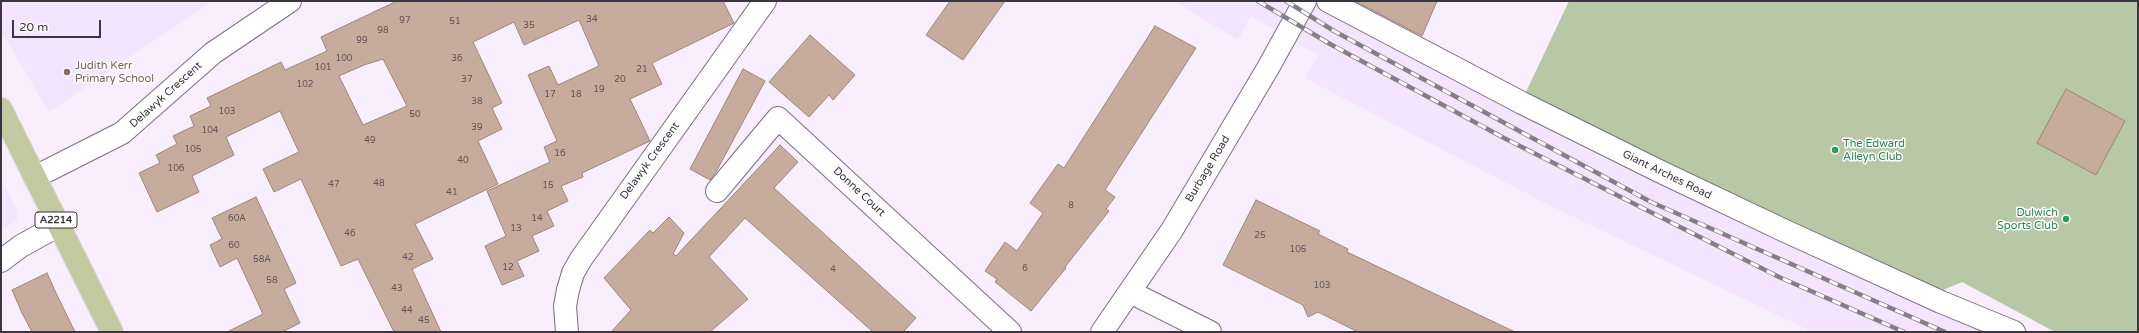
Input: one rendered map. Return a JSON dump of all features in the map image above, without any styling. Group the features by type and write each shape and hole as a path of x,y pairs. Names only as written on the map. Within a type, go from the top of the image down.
{"main road":[{"name":"A2214","path":"1,109 112,332"}],"street":[{"name":"Delawyk Crescent","path":"35,177 122,134 213,52 290,1"},
{"name":"Delawyk Crescent","path":"567,332 565,306 568,290 573,273 581,259 765,1"},
{"name":"Burbage Road","path":"1102,332 1172,230 1268,68 1304,1"},
{"name":"Giant Arches Road","path":"1328,1 1522,103 1659,171 1783,230 1941,302 2014,332"},
{"name":"Donne Court","path":"717,191 778,118 1010,332"},
{"path":"1,261 21,246 59,225"},
{"path":"1130,292 1210,332"}],"shaded area":[{"name":"Judith Kerr Primary School","path":"1,1 213,1 49,112 1,31"},
{"path":"1174,1 1308,1 1587,151 1984,332 1813,332 1549,205 1305,78 1318,55 1251,16 1238,40"},
{"path":"1,178 18,213 17,220 1,231"}],"green space":[{"name":"The Edward Alleyn Club","path":"1569,1 2138,1 2138,332 2055,332 1962,282 1943,290 1843,247 1609,135 1526,92"}],"building":[{"path":"397,1 723,1 734,23 652,63 662,84 630,99 650,141 582,173 583,177 561,186 568,201 547,211 554,226 532,236 539,251 517,261 524,276 502,285 485,246 506,236 487,191 550,162 544,147 557,141 528,75 549,66 558,85 599,66 579,20 524,45 514,22 473,42 502,103 492,108 502,129 478,141 498,184 415,224 433,259 412,269 441,332 394,332 358,259 341,266 301,179 274,192 263,169 299,152 280,111 226,137 234,155 192,176 199,192 157,212 139,173 160,163 156,155 177,144 173,136 194,126 190,116 211,106 207,98 281,62 285,70 327,51 321,37","holes":["383,59 407,106 363,125 339,76 364,65"]},
{"path":"950,1 1005,1 963,60 926,35"},
{"path":"1355,1 1437,1 1422,36"},
{"path":"1155,26 1196,48 1105,190 1115,197 1106,209 1109,211 1031,311 995,282 997,279 985,271 1005,242 1017,251 1043,213 1030,203 1058,164 1064,168"},
{"path":"810,35 855,75 833,100 829,95 809,117 769,82"},
{"path":"743,69 765,81 716,172 710,180 690,169"},
{"path":"2066,89 2125,121 2096,175 2037,143"},
{"path":"780,145 798,162 774,188 916,318 903,332 873,332 745,218 709,257 748,299 710,332 611,332 631,310 604,278 650,230 653,233 669,217 684,233 673,254 676,256"},
{"path":"256,197 296,283 284,289 300,323 282,332 227,332 263,314 237,258 220,267 210,245 222,239 212,218"},
{"path":"1256,200 1320,231 1318,234 1348,249 1347,252 1515,332 1358,332 1318,312 1308,317 1303,305 1223,265"},
{"path":"47,273 75,332 32,332 22,313 12,290"}],"railway":[{"path":"1258,1 1330,44 1504,138 1779,277 1904,332"},
{"path":"1286,1 1334,31 1651,202 1945,332"}],"place":[{"name":"Judith Kerr Primary School","path":"67,72"},
{"name":"The Edward Alleyn Club","path":"1835,150"},
{"name":"Dulwich Sports Club","path":"2066,219"}]}
